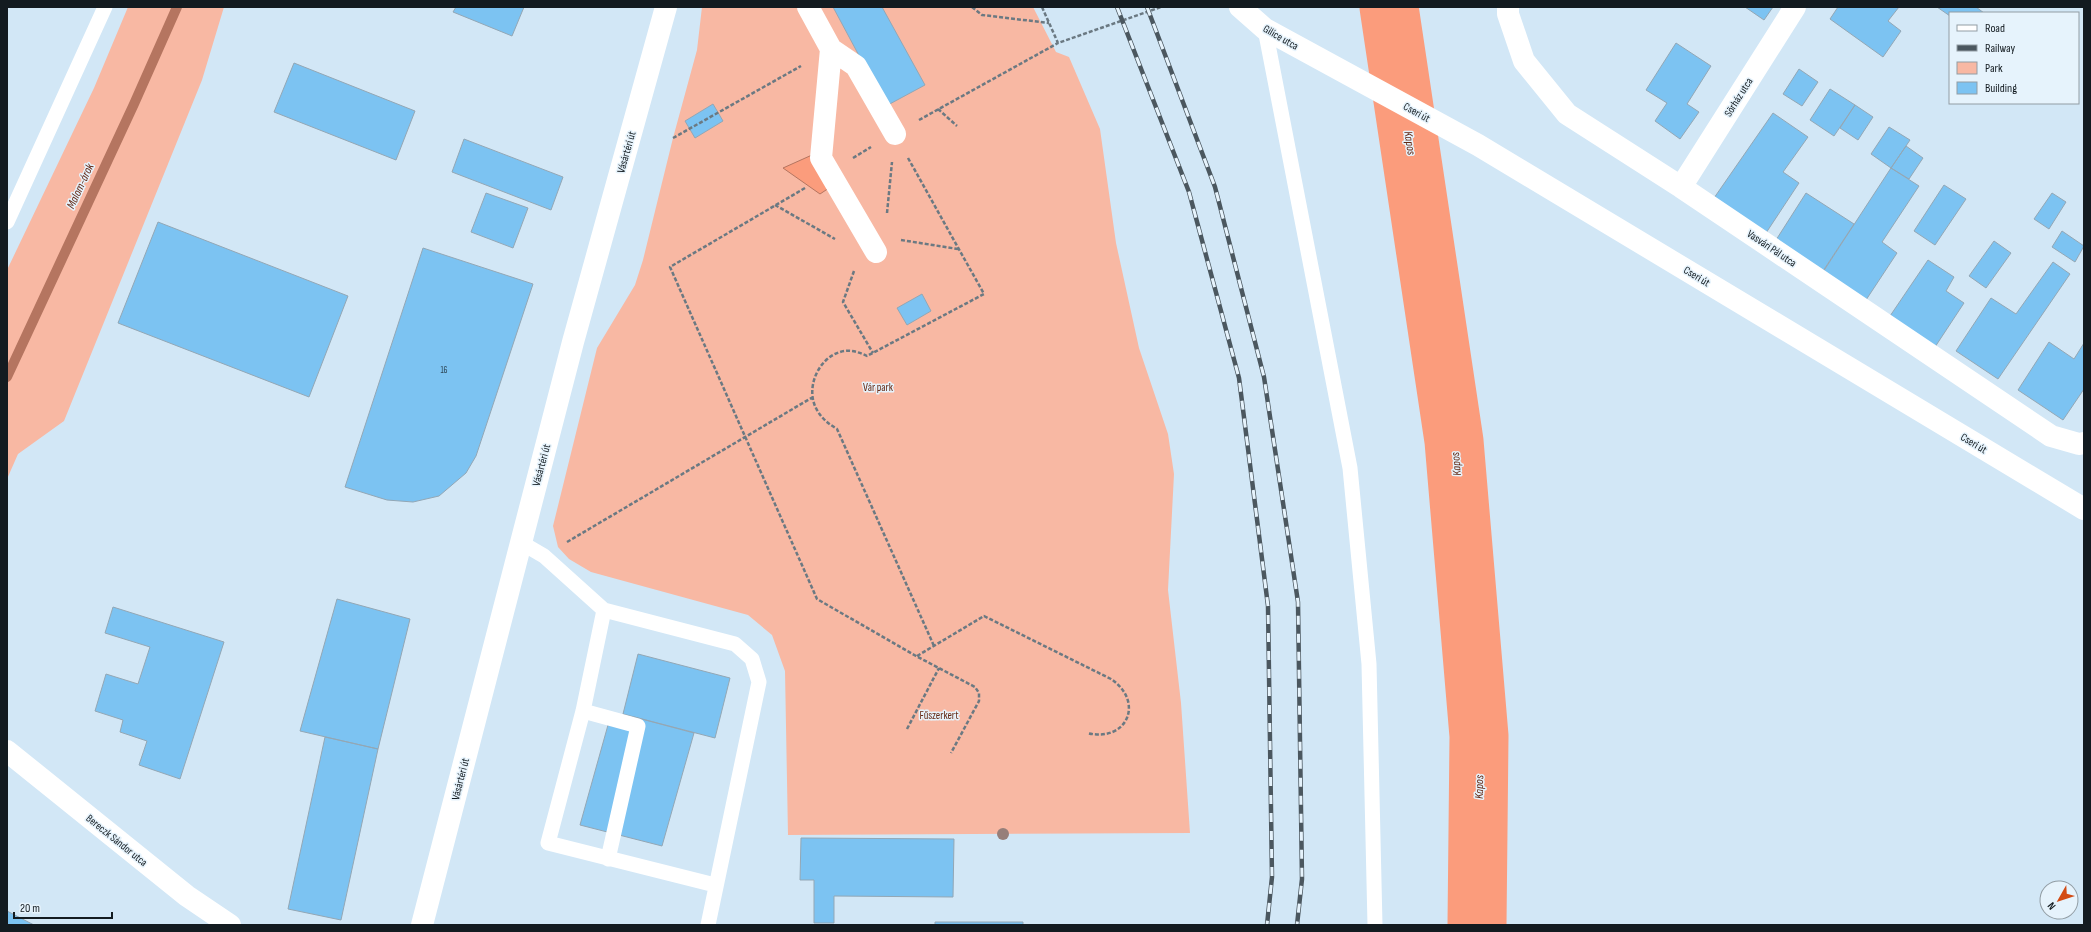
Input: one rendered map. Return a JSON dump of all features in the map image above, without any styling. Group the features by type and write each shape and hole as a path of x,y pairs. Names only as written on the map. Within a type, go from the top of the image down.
{"street":[{"name":"Vásártéri út","path":"422,925 573,342 666,7"},
{"path":"808,7 831,49 856,66 895,134"},
{"name":"Gilice utca","path":"1240,7 1265,29 1305,51"},
{"name":"Vasvári Pál utca","path":"1508,7 1508,14 1524,61 1567,114 1682,186 2051,436 2079,444 2084,443"},
{"name":"Sörház utca","path":"1682,186 1796,7"},
{"path":"831,49 821,158 876,252"},
{"name":"Cseri út","path":"1305,51 1478,145 2084,509"},
{"name":"Bereczk Sándor utca","path":"7,751 187,896 230,925"}],"lane":[{"path":"7,222 105,7"},
{"path":"1265,29 1350,468 1369,664 1375,925"},
{"path":"520,542 544,556 604,610 735,644 752,659 759,682 715,885 708,925"},
{"path":"604,610 583,711 548,843 715,885"},
{"path":"583,711 638,726 608,859"}],"path":[{"path":"972,7 982,15 1049,23"},
{"path":"1042,7 1058,43"},
{"path":"829,172 938,109 1058,43 1161,7"},
{"path":"673,138 831,49"},
{"path":"938,109 957,126"},
{"path":"895,134 984,294 867,356 857,351 840,352 826,361 816,372 813,385 813,397 817,410 826,421 837,429 934,646"},
{"path":"805,187 670,267 817,598 916,656 975,687 979,693 979,701 951,753"},
{"path":"896,240 958,249"},
{"path":"857,264 844,302 873,353"},
{"path":"544,556 813,397"},
{"path":"916,656 984,616 1111,679 1121,686 1127,696 1129,707 1127,717 1121,726 1114,732 1105,735 1087,733"},
{"path":"907,729 939,668"}],"green space":[{"path":"128,7 224,7 202,80 64,421 18,454 7,479 7,270 94,88"},
{"name":"Vár park","path":"702,7 1033,7 1056,52 1069,57 1100,129 1116,243 1139,348 1168,434 1174,474 1168,590 1181,703 1190,833 788,835 785,671 772,635 748,615 591,572 569,559 558,547 553,526 597,348 635,285 643,260 673,138 697,50"}],"shaded area":[{"path":"812,155 832,186 820,194 783,168"}],"building":[{"path":"456,7 524,7 512,36 453,12"},
{"path":"833,7 882,7 925,85 886,106"},
{"path":"1745,7 1773,7 1764,20"},
{"path":"1838,7 1899,7 1888,21 1901,31 1883,57 1830,19"},
{"path":"1937,7 1976,7 1983,12 1949,12 1949,15"},
{"path":"1676,43 1711,66 1687,104 1699,112 1680,139 1655,121 1667,103 1646,90"},
{"path":"294,63 415,111 396,160 274,112"},
{"path":"1799,69 1818,82 1802,106 1783,94"},
{"path":"1830,89 1855,105 1834,136 1810,120"},
{"path":"713,104 723,121 695,138 685,121"},
{"path":"1855,105 1873,117 1858,140 1840,128"},
{"path":"1773,113 1808,137 1783,172 1799,183 1766,233 1714,198"},
{"path":"1889,127 1910,140 1891,168 1871,154"},
{"path":"464,139 563,177 551,210 452,172"},
{"path":"1906,146 1923,158 1909,179 1891,168"},
{"path":"1891,168 1919,186 1882,242 1897,253 1866,300 1823,272"},
{"path":"1944,185 1966,199 1935,245 1914,231"},
{"path":"486,193 528,208 513,248 471,232"},
{"path":"1806,193 1854,224 1823,271 1776,240"},
{"path":"2052,193 2066,202 2049,229 2034,219"},
{"path":"158,222 348,296 309,397 118,323"},
{"path":"2062,231 2084,246 2075,262 2052,247"},
{"path":"1994,241 2011,253 1986,288 1969,276"},
{"path":"423,248 533,284 476,456 466,473 439,496 413,502 387,500 345,487"},
{"path":"1928,260 1954,277 1946,291 1964,303 1935,347 1890,316"},
{"path":"2053,262 2070,274 1998,379 1956,351 1991,298 2016,314"},
{"path":"922,294 931,311 907,325 897,308"},
{"path":"2049,342 2074,359 2084,343 2084,389 2063,420 2018,390"},
{"path":"337,599 410,619 378,749 300,731"},
{"path":"113,607 224,642 180,779 139,765 147,741 120,732 123,720 95,711 106,674 138,684 150,647 105,633"},
{"path":"638,654 730,678 715,738 623,714"},
{"path":"634,717 694,733 662,846 580,825 608,725 629,730"},
{"path":"325,737 378,749 341,920 288,909"},
{"path":"801,838 954,839 953,897 834,896 834,923 814,923 814,880 800,880"},
{"path":"7,911 34,925 7,925"},
{"path":"935,922 1023,922 1023,925 935,925"}],"waterway":[{"name":"Malom-árok","path":"7,377 134,104 177,7"},
{"name":"Kapos","path":"1389,7 1454,441 1479,736 1477,925"}],"railway":[{"path":"1117,7 1189,192 1239,378 1268,606 1272,877 1267,925"},
{"path":"1147,7 1215,187 1264,377 1298,602 1302,879 1297,925"}],"park label":[{"name":"Fűszerkert","path":"939,715"}]}
